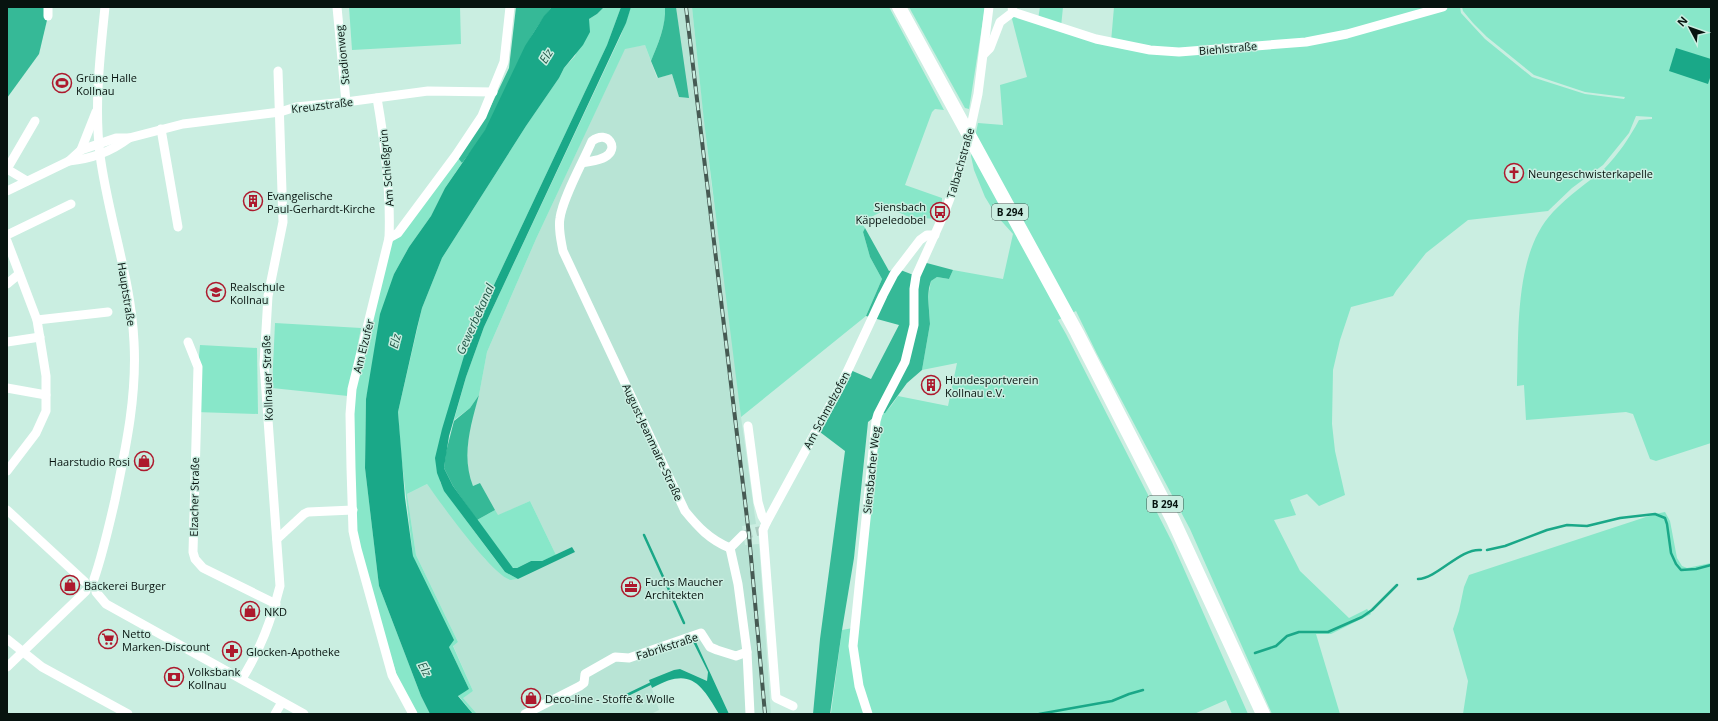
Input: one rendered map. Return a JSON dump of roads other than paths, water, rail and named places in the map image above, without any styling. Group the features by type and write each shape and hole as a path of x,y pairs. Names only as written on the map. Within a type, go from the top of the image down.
{"highway":[{"name":"B 294","path":"899,7 1076,333 1173,520 1263,714"}],"street":[{"name":"Hauptstraße","path":"94,579 105,542 127,440 135,379 131,309 100,154 99,142 98,107 105,7"},
{"name":"Stadionweg","path":"337,7 346,102"},
{"path":"389,238 398,233 468,138 482,116 504,62 510,7"},
{"name":"Talbachstraße","path":"935,235 954,188 968,140 978,94 990,7"},
{"name":"Biehlstraße","path":"983,55 990,48 1000,22 1012,9 1096,39 1150,50 1179,52 1306,42 1347,34 1443,7"},
{"name":"Kollnauer Straße","path":"242,679 254,659 272,619 280,586 264,364 268,296 283,222 280,172 278,70"},
{"name":"Kreuzstraße","path":"81,150 99,142 116,138 130,138 183,124 280,112 296,107 428,91 493,92"},
{"name":"Am Schießgrün","path":"377,98 386,150 390,214 389,238"},
{"path":"7,191 69,161 81,150 98,107"},
{"path":"27,181 7,169 34,122"},
{"path":"161,129 178,227"},
{"name":"Kreuzstraße","path":"69,161 84,160 100,154 119,146 130,138"},
{"name":"August-Jeanmaire-Straße","path":"582,163 560,217 559,232 563,251 685,511 705,534 718,544 730,548"},
{"path":"7,234 71,204"},
{"name":"Am Schmelzofen","path":"793,706 776,698 763,530 840,387 882,295 914,246 927,236 935,235"},
{"name":"Siensbacher Weg","path":"868,714 859,686 853,646 873,441 878,414 904,362 909,348 914,325 914,288 916,276 935,235"},
{"name":"Am Elzufer","path":"389,238 352,389 350,414 353,531 361,569 377,619 392,675 412,714"},
{"path":"7,241 37,320 46,376 46,411 36,433 7,471"},
{"path":"7,284 19,274"},
{"path":"37,320 108,312"},
{"path":"7,342 40,337"},
{"name":"Elzacher Straße","path":"188,342 198,367 193,545 194,559 203,568 276,604"},
{"path":"7,388 46,395"},
{"name":"Am Schmelzofen","path":"748,426 758,502 762,516 766,523"},
{"path":"7,510 85,582"},
{"path":"277,539 308,512 353,510"},
{"path":"743,535 730,548 738,584 748,652 750,714"},
{"path":"85,582 88,579 94,579 99,585 96,592"},
{"path":"85,582 84,586 86,592"},
{"path":"86,592 92,594 96,592"},
{"path":"7,667 86,592"},
{"path":"96,592 106,604 304,714"},
{"name":"Fabrikstraße","path":"525,714 580,686 584,683 585,674 615,657 629,658 701,633 710,647 717,650 736,656 748,652"},
{"path":"7,638 42,667 128,714"},
{"path":"275,714 282,702"}],"water":[{"name":"Elz","path":"552,7 604,7 589,19 590,32 583,45 564,68 442,258 422,308 398,412 405,498 413,556 454,640 449,647 469,689 458,696 473,714 430,714 421,696 379,586 365,468 366,399 380,314 394,274 409,247 431,216 445,188 485,130 525,46 544,16"},
{"path":"621,7 631,7 626,23 484,327 466,377 449,436 444,468 453,486 513,568 517,568 531,561 542,561 572,547 575,552 518,579 505,572 444,491 437,473 435,458 442,429 470,336 607,45"},
{"path":"1676,48 1711,59 1711,75 1708,84 1669,71"},
{"path":"693,642 696,642 729,714 719,714 706,693 693,681 676,679 652,688 649,680 680,669 707,681 708,672"}],"waterway":[{"path":"1487,550 1505,546 1547,530 1567,525 1587,526 1620,518 1655,514 1665,518 1671,553 1676,564 1681,570 1696,569 1711,565"},
{"name":"Gewerbekanal","path":"644,535 684,623"},
{"path":"1418,579 1433,574 1465,554 1481,550"},
{"path":"1255,653 1276,646 1287,636 1299,632 1328,632 1362,617 1372,610 1397,585"},
{"name":"Gewerbekanal","path":"627,695 652,683"},
{"path":"1039,714 1112,701 1143,690"}],"tunnel":[{"path":"743,535 763,530"}],"railway":[{"path":"686,7 749,535 765,714"}],"place":[{"name":"Grüne Halle Kollnau","path":"62,83"},
{"name":"Neungeschwisterkapelle","path":"1514,173"},
{"name":"Evangelische Paul-Gerhardt-Kirche","path":"253,201"},
{"name":"Siensbach Käppeledobel","path":"940,212"},
{"name":"Realschule Kollnau","path":"216,292"},
{"name":"Hundesportverein Kollnau e.V.","path":"931,385"},
{"name":"Haarstudio Rosi","path":"144,461"},
{"name":"Bäckerei Burger","path":"70,585"},
{"name":"Fuchs Maucher Architekten","path":"631,587"},
{"name":"NKD","path":"250,611"},
{"name":"Netto Marken-Discount","path":"108,639"},
{"name":"Glocken-Apotheke","path":"232,651"},
{"name":"Volksbank Kollnau","path":"174,677"},
{"name":"Deco-line - Stoffe & Wolle","path":"531,698"}]}
